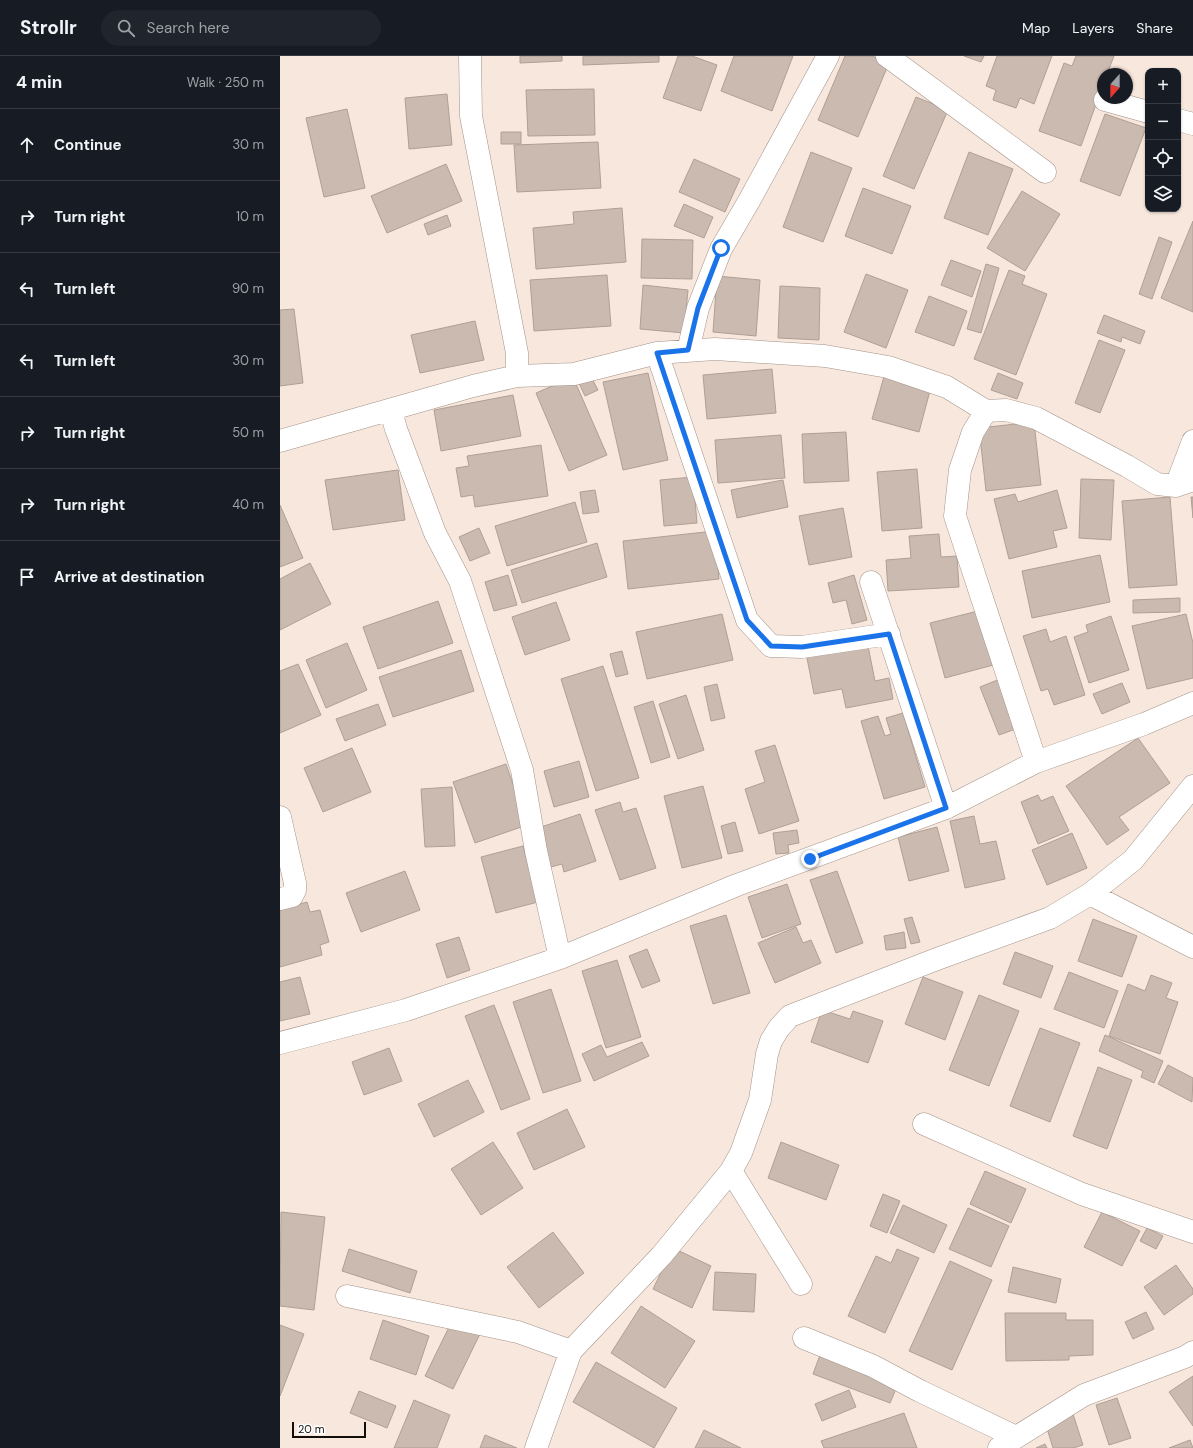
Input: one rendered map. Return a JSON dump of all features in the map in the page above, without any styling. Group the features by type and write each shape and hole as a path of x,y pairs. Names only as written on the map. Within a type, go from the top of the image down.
{"street":[{"path":"470,56 471,116 517,353 517,376"},
{"path":"688,350 698,308 721,248 828,56"},
{"path":"887,56 1045,172"},
{"path":"1119,104 1145,111"},
{"path":"1181,121 1193,124"},
{"path":"280,441 392,411 473,386 517,376 574,374 657,353 714,349 824,356 888,366 947,387 986,411 1006,410 1036,418 1127,466 1157,484 1185,483 1193,441"},
{"path":"657,353 747,620 771,646 802,647 889,634"},
{"path":"392,411 396,429 435,533 460,581 522,770 536,851 560,958"},
{"path":"986,411 973,432 960,470 955,516 1036,762"},
{"path":"871,582 946,808"},
{"path":"280,1043 406,1010 560,958 737,885 946,808 1036,762 1144,724 1193,703"},
{"path":"536,1448 572,1351 597,1321 661,1256 731,1171 741,1153 760,1100 767,1054 771,1040 790,1016 937,959 1050,918 1090,894 1133,860 1193,786"},
{"path":"280,817 295,883 292,896 280,899"},
{"path":"1090,894 1193,947"},
{"path":"924,1124 1082,1194 1193,1232"},
{"path":"731,1171 802,1284"},
{"path":"347,1296 518,1332 572,1351"},
{"path":"804,1338 873,1366 920,1391 1007,1443 1084,1395 1185,1357 1193,1352"}],"building":[{"path":"520,56 562,56 562,61 520,63"},
{"path":"583,56 659,56 659,62 583,65"},
{"path":"678,56 692,56 717,65 701,111 663,98"},
{"path":"734,56 793,56 772,111 721,91"},
{"path":"845,56 872,56 889,63 858,137 818,120"},
{"path":"964,56 984,56 981,62"},
{"path":"997,56 1052,56 1034,104 1020,98 1016,108 993,100 996,90 986,86"},
{"path":"1076,56 1114,56 1109,68 1097,68 1097,102 1081,146 1039,131 1064,63 1072,66"},
{"path":"594,89 595,135 528,136 526,90"},
{"path":"447,94 452,145 409,149 405,98"},
{"path":"916,97 948,110 914,189 883,176"},
{"path":"347,109 365,188 324,197 306,118"},
{"path":"1105,114 1145,128 1120,196 1080,181"},
{"path":"501,132 521,132 521,144 501,144"},
{"path":"598,142 601,188 517,192 514,145"},
{"path":"811,152 852,168 823,242 783,227"},
{"path":"969,152 1013,169 988,235 944,218"},
{"path":"694,159 740,179 725,212 679,192"},
{"path":"446,164 462,201 387,233 371,196"},
{"path":"863,188 911,206 892,254 845,236"},
{"path":"1022,191 1060,214 1025,271 987,248"},
{"path":"684,204 713,217 704,238 674,226"},
{"path":"622,208 626,262 536,269 533,228 574,224 573,212"},
{"path":"447,215 451,226 428,235 424,224"},
{"path":"1193,221 1193,312 1161,298"},
{"path":"1159,237 1172,242 1152,299 1139,294"},
{"path":"642,239 693,240 692,279 641,278"},
{"path":"951,260 981,271 972,297 941,285"},
{"path":"986,264 999,268 981,333 967,329"},
{"path":"1009,270 1025,276 1022,284 1047,294 1016,375 974,359"},
{"path":"866,274 908,290 886,348 844,332"},
{"path":"607,275 611,326 534,331 530,280"},
{"path":"717,276 760,280 756,336 713,332"},
{"path":"643,285 688,290 684,333 640,329"},
{"path":"780,286 820,288 819,340 778,338"},
{"path":"929,296 967,311 954,346 915,332"},
{"path":"294,309 303,383 280,386 280,310"},
{"path":"1104,315 1145,331 1140,344 1122,337 1121,342 1097,333"},
{"path":"475,321 484,360 420,373 411,335"},
{"path":"1099,340 1125,350 1100,413 1075,403"},
{"path":"772,369 776,413 707,419 703,375"},
{"path":"589,373 598,390 585,396 577,379"},
{"path":"648,373 668,460 623,470 603,382"},
{"path":"885,373 931,387 919,432 872,419"},
{"path":"998,373 1023,383 1017,399 991,390"},
{"path":"573,377 607,455 569,471 536,393"},
{"path":"513,395 521,436 441,451 434,410"},
{"path":"1034,422 1041,485 986,491 979,428"},
{"path":"846,432 849,481 804,483 802,434"},
{"path":"781,435 785,478 718,483 715,440"},
{"path":"541,445 548,496 475,507 473,495 461,497 456,468 469,466 467,456"},
{"path":"917,469 922,528 882,531 877,472"},
{"path":"398,470 405,520 333,530 325,480"},
{"path":"693,477 697,523 664,526 660,480"},
{"path":"1081,479 1114,480 1111,540 1079,538"},
{"path":"783,480 788,507 737,518 731,490"},
{"path":"595,490 599,512 583,514 580,492"},
{"path":"1057,490 1067,528 1053,531 1057,547 1009,559 994,499 1015,494 1018,502"},
{"path":"1170,497 1177,585 1129,588 1122,501"},
{"path":"1191,497 1193,497 1193,518"},
{"path":"575,502 587,542 507,566 495,526"},
{"path":"280,505 303,558 280,567"},
{"path":"843,508 852,557 809,565 799,516"},
{"path":"479,528 490,553 470,561 459,537"},
{"path":"714,531 719,579 628,589 623,541"},
{"path":"939,534 941,557 957,556 959,587 888,591 886,560 911,558 909,536"},
{"path":"597,543 607,577 522,603 511,570"},
{"path":"1100,555 1110,602 1032,618 1022,571"},
{"path":"310,563 331,604 280,630 280,579"},
{"path":"508,575 517,605 494,611 485,582"},
{"path":"854,575 867,620 852,624 846,600 833,603 828,583"},
{"path":"1180,598 1180,612 1133,613 1133,600"},
{"path":"438,601 453,643 378,669 363,627"},
{"path":"556,602 570,640 525,655 512,617"},
{"path":"982,610 997,664 945,678 930,623"},
{"path":"722,614 733,660 647,679 636,632"},
{"path":"1186,614 1193,643 1193,678 1147,689 1132,626"},
{"path":"1111,616 1129,670 1089,683 1074,637 1088,632 1086,625"},
{"path":"1046,629 1050,642 1066,636 1085,695 1054,705 1048,689 1041,691 1023,636"},
{"path":"867,641 875,681 889,678 893,699 846,708 842,689 814,694 806,653"},
{"path":"347,643 367,690 326,708 306,660"},
{"path":"461,650 474,691 393,717 379,677"},
{"path":"622,651 628,674 616,677 610,654"},
{"path":"298,664 321,715 280,733 280,671"},
{"path":"603,666 639,778 596,791 561,679"},
{"path":"1005,677 1024,726 999,735 980,687"},
{"path":"1122,683 1130,702 1102,714 1093,694"},
{"path":"717,684 725,718 711,721 704,687"},
{"path":"686,695 704,750 678,759 659,704"},
{"path":"653,701 670,757 651,763 634,707"},
{"path":"378,704 386,725 345,741 336,719"},
{"path":"903,713 925,787 884,799 861,721 878,716 885,736 891,734 886,718"},
{"path":"1138,738 1170,783 1119,817 1129,830 1107,845 1066,786"},
{"path":"775,745 799,821 759,834 745,789 765,782 755,751"},
{"path":"352,748 371,792 323,812 304,768"},
{"path":"579,761 589,797 554,807 544,771"},
{"path":"506,764 527,825 475,843 453,782"},
{"path":"703,786 722,858 682,868 664,796"},
{"path":"452,787 455,846 425,847 421,789"},
{"path":"1038,795 1041,801 1053,796 1069,831 1038,844 1021,802"},
{"path":"620,802 623,812 636,808 656,868 620,880 595,810"},
{"path":"580,814 596,861 564,872 562,864 551,867 538,828"},
{"path":"974,816 980,844 996,841 1005,879 965,888 950,821"},
{"path":"735,822 743,851 728,854 721,826"},
{"path":"937,827 949,871 909,881 898,837"},
{"path":"797,830 799,843 788,845 789,853 776,854 773,833"},
{"path":"1072,833 1087,868 1047,885 1032,850"},
{"path":"523,846 538,902 496,913 481,857"},
{"path":"405,871 420,910 361,932 346,893"},
{"path":"837,871 863,943 836,953 810,880"},
{"path":"787,884 801,924 762,938 748,897"},
{"path":"307,902 310,912 320,910 329,942 320,945 322,955 280,967 280,910"},
{"path":"726,915 750,993 713,1004 690,926"},
{"path":"912,917 920,942 911,944 904,919"},
{"path":"1093,919 1137,936 1122,977 1078,961"},
{"path":"796,927 803,943 811,940 821,963 775,983 758,943"},
{"path":"904,932 906,948 886,950 884,936"},
{"path":"459,937 470,970 447,978 436,944"},
{"path":"647,949 660,981 642,988 629,956"},
{"path":"1015,952 1053,966 1041,998 1003,984"},
{"path":"617,960 641,1037 606,1048 582,971"},
{"path":"1069,972 1118,991 1104,1028 1054,1009"},
{"path":"1151,975 1172,983 1166,998 1178,1002 1160,1054 1109,1036 1128,984 1145,991"},
{"path":"300,977 310,1014 280,1021 280,982"},
{"path":"923,977 963,992 945,1040 905,1024"},
{"path":"551,989 581,1081 543,1093 513,1002"},
{"path":"979,995 1019,1011 989,1086 949,1070"},
{"path":"494,1005 530,1099 501,1110 465,1016"},
{"path":"822,1010 850,1019 853,1011 883,1021 868,1063 811,1042"},
{"path":"1040,1028 1080,1043 1050,1122 1010,1106"},
{"path":"1105,1035 1163,1061 1154,1083 1141,1077 1143,1071 1099,1051"},
{"path":"642,1042 649,1056 594,1081 582,1054 601,1045 607,1057"},
{"path":"389,1048 402,1081 364,1095 352,1062"},
{"path":"1168,1065 1193,1078 1192,1102 1158,1084"},
{"path":"1098,1067 1132,1080 1107,1149 1073,1136"},
{"path":"468,1080 484,1112 434,1137 418,1104"},
{"path":"567,1109 585,1147 534,1170 517,1133"},
{"path":"493,1142 523,1188 481,1215 451,1169"},
{"path":"781,1142 839,1165 826,1200 768,1178"},
{"path":"985,1171 1026,1189 1011,1223 970,1204"},
{"path":"883,1194 900,1201 887,1233 870,1226"},
{"path":"903,1205 947,1225 934,1253 890,1233"},
{"path":"968,1208 1009,1226 991,1267 949,1249"},
{"path":"281,1212 325,1217 314,1310 280,1306"},
{"path":"1102,1212 1140,1231 1122,1266 1084,1247"},
{"path":"1147,1228 1163,1236 1156,1249 1140,1241"},
{"path":"553,1232 584,1273 539,1308 507,1267"},
{"path":"673,1248 711,1266 692,1308 653,1289"},
{"path":"349,1249 417,1271 410,1293 342,1271"},
{"path":"897,1249 919,1258 885,1333 848,1316 876,1256 891,1263"},
{"path":"950,1261 992,1280 952,1370 909,1351"},
{"path":"1176,1265 1193,1289 1193,1294 1164,1315 1144,1287"},
{"path":"1013,1267 1061,1279 1056,1303 1008,1292"},
{"path":"715,1272 756,1274 754,1312 713,1310"},
{"path":"641,1306 695,1341 665,1388 611,1353"},
{"path":"1146,1312 1154,1329 1133,1339 1125,1322"},
{"path":"1005,1313 1066,1313 1066,1320 1093,1320 1093,1355 1069,1356 1069,1360 1006,1361"},
{"path":"383,1320 429,1336 416,1375 370,1359"},
{"path":"452,1321 480,1334 453,1389 425,1376"},
{"path":"280,1325 304,1334 280,1396"},
{"path":"820,1355 898,1384 890,1403 813,1374"},
{"path":"596,1362 677,1408 654,1448 573,1402"},
{"path":"1193,1376 1193,1426 1169,1392"},
{"path":"849,1390 856,1407 822,1421 815,1404"},
{"path":"359,1391 396,1406 387,1428 350,1413"},
{"path":"1117,1398 1131,1438 1109,1445 1096,1405"},
{"path":"414,1400 450,1415 437,1448 394,1448"},
{"path":"904,1413 917,1448 824,1448 821,1441"},
{"path":"1073,1414 1083,1445 1073,1448 1053,1448 1045,1422"},
{"path":"704,1430 741,1448 695,1448"},
{"path":"485,1435 517,1448 480,1448"},
{"path":"1190,1440 1193,1448 1169,1448"},
{"path":"1045,1444 1047,1448 1036,1448"}],"route":[{"path":"721,248 698,308 688,350 657,353 747,620 771,646 802,647 889,634 946,808 810,859"}]}
